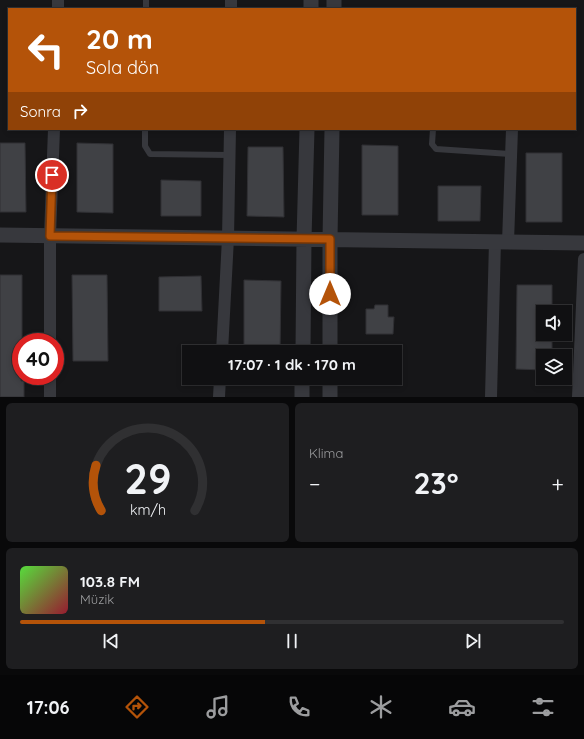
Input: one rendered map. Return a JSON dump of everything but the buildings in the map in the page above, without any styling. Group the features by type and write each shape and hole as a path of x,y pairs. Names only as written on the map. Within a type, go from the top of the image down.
{"street":[{"path":"50,333 50,236 54,130"},
{"path":"222,345 228,238 230,130"},
{"path":"303,345 307,130"},
{"path":"330,345 332,130"},
{"path":"491,397 501,242 511,154 512,130"},
{"path":"0,235 584,242"},
{"path":"578,397 584,259"},
{"path":"50,385 50,397"},
{"path":"219,397 220,385"},
{"path":"302,385 302,397"},
{"path":"330,385 330,397"}],"lane":[{"path":"145,130 145,146 150,154 229,155"},
{"path":"433,130 432,144 436,149 511,154"}],"route":[{"path":"52,175 50,236 330,239 330,294"}]}
